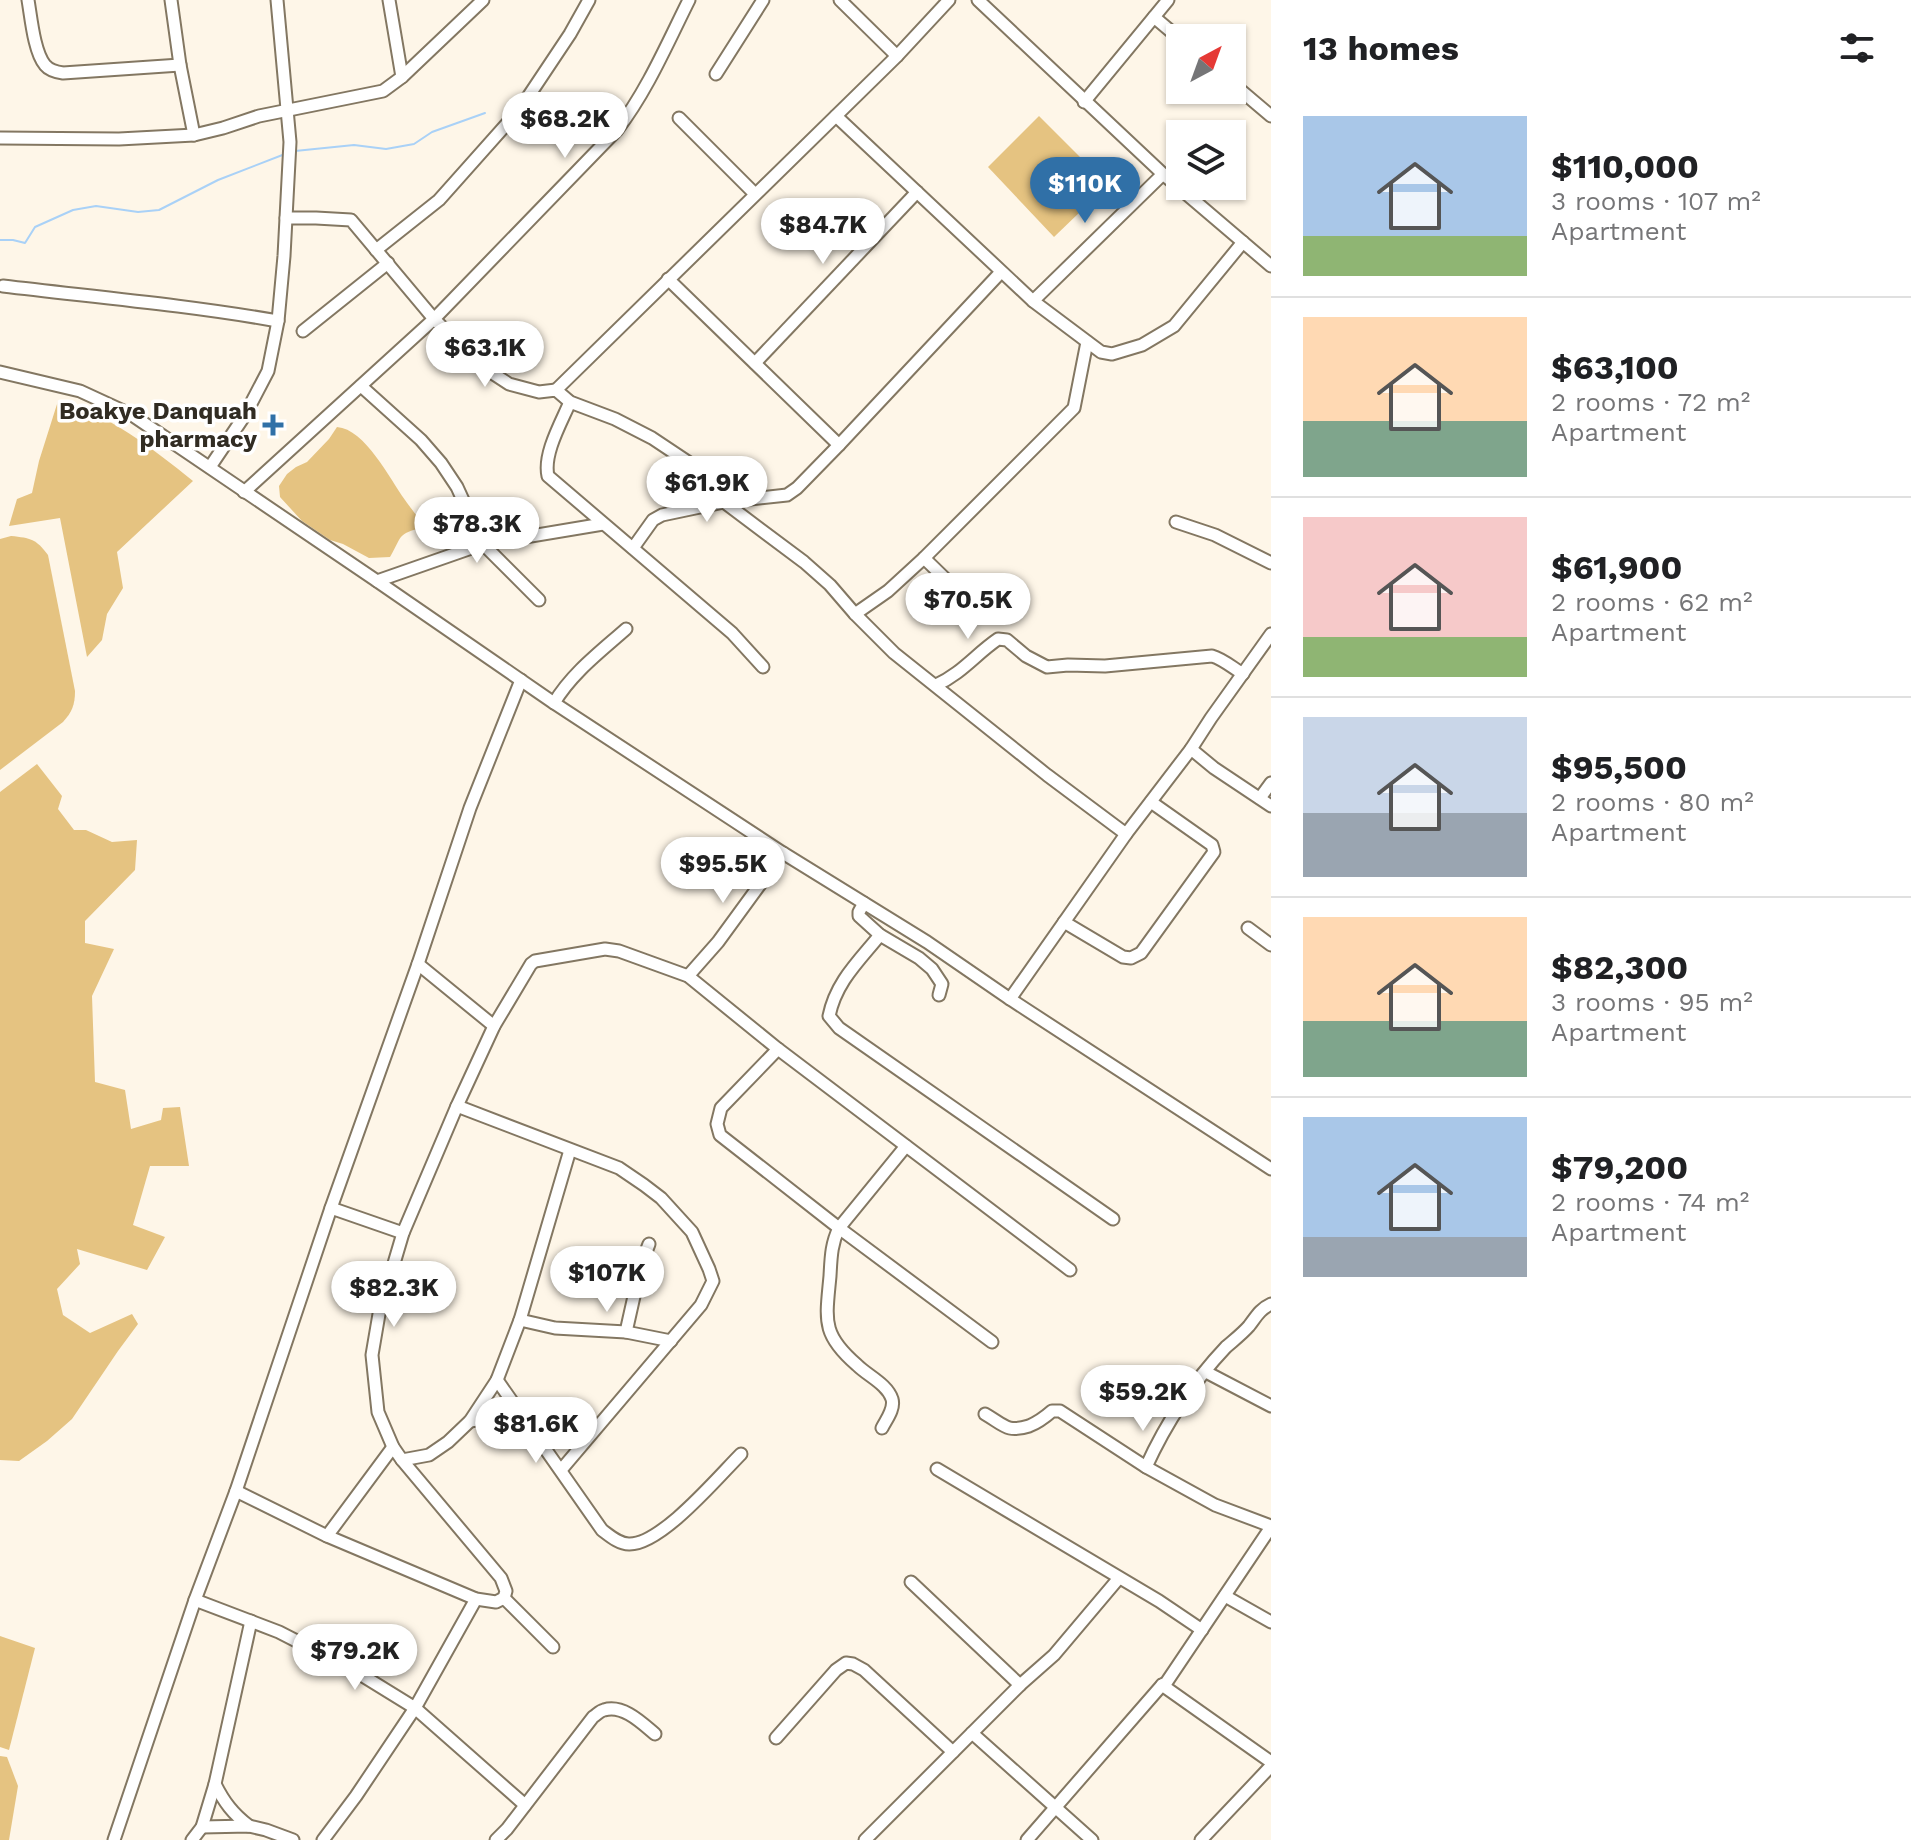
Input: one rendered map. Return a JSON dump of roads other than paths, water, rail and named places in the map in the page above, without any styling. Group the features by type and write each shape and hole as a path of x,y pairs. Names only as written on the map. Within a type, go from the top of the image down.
{"street":[{"path":"28,0 39,55 46,67 54,72 180,65"},
{"path":"171,0 194,135"},
{"path":"210,467 245,415 268,371 278,321 290,142 277,0"},
{"path":"389,0 402,77"},
{"path":"0,138 119,139 194,135 287,109 383,91 402,77 483,0"},
{"path":"376,250 439,200 520,109 589,0"},
{"path":"244,492 434,319 617,130 651,76 689,0"},
{"path":"716,74 763,0"},
{"path":"840,0 897,56"},
{"path":"286,218 351,220 434,319 483,367 509,384 539,392 556,390 897,56 949,0"},
{"path":"978,0 1163,174 1271,266"},
{"path":"1084,102 1168,0"},
{"path":"1154,17 1166,27"},
{"path":"1246,95 1271,116"},
{"path":"836,116 1033,301 1101,352 1112,354 1142,345 1174,326 1243,242"},
{"path":"679,118 755,194"},
{"path":"1033,301 1163,174"},
{"path":"755,363 917,192"},
{"path":"303,331 388,263"},
{"path":"633,548 653,520 662,515 724,502 787,495 797,488 1001,272"},
{"path":"668,279 839,445"},
{"path":"3,286 149,301 278,321"},
{"path":"855,614 888,591 924,558 1074,408 1087,342"},
{"path":"0,372 80,391 132,415 554,703 783,853 927,942 1271,1169"},
{"path":"361,386 421,440 441,463 457,487 483,544 539,600"},
{"path":"556,390 570,402 615,419 652,438 688,462 724,502 830,585 894,653 1126,834"},
{"path":"570,402 548,456 548,476 732,633 763,667"},
{"path":"1176,522 1215,535 1271,563"},
{"path":"377,581 483,544 603,524"},
{"path":"924,558 963,596"},
{"path":"554,703 587,662 626,629"},
{"path":"1010,999 1271,634"},
{"path":"936,685 965,668 998,639 1007,640 1026,656 1047,667 1105,666 1212,656 1243,674"},
{"path":"114,1840 470,808 521,680"},
{"path":"1191,749 1271,806"},
{"path":"1260,798 1271,783"},
{"path":"1064,922 1123,957 1131,958 1141,953 1147,945 1214,852 1212,845 1151,802"},
{"path":"688,976 718,942 783,853"},
{"path":"864,903 859,916 880,935 932,969 942,984 939,995"},
{"path":"1248,928 1271,945"},
{"path":"880,935 839,985 829,1016 839,1028 1113,1219"},
{"path":"919,958 927,942"},
{"path":"236,1491 327,1536 476,1599 496,1602 504,1598 506,1591 501,1578 393,1447 378,1412 372,1355 379,1314 403,1233 494,1026 535,961 605,949 619,951 688,976 778,1049 1070,1270"},
{"path":"418,964 494,1026"},
{"path":"778,1049 721,1108 717,1124 720,1135 992,1342"},
{"path":"457,1106 619,1168 661,1198 692,1232 713,1281 701,1305 561,1470"},
{"path":"882,1428 893,1406 892,1398 886,1388 857,1366 840,1348 831,1335 825,1310 833,1239 906,1146"},
{"path":"402,1460 429,1455 448,1442 470,1421 497,1380 520,1320 570,1150"},
{"path":"331,1208 403,1233"},
{"path":"626,1332 641,1265 649,1244"},
{"path":"1146,1467 1174,1413 1227,1347 1263,1308 1271,1304"},
{"path":"520,1320 555,1328 626,1332 671,1341"},
{"path":"1206,1372 1271,1406"},
{"path":"497,1380 602,1530 615,1540 628,1544 647,1541 673,1522 741,1454"},
{"path":"985,1414 1018,1430 1039,1423 1052,1411 1060,1411 1146,1467 1215,1505 1271,1526 1166,1683 1027,1840"},
{"path":"470,1421 521,1414"},
{"path":"327,1536 393,1447"},
{"path":"937,1469 1159,1601 1202,1630"},
{"path":"865,1840 1054,1655 1119,1578"},
{"path":"911,1582 1020,1685"},
{"path":"1225,1596 1271,1622"},
{"path":"504,1598 553,1647"},
{"path":"323,1840 415,1708 476,1599"},
{"path":"195,1600 279,1632 355,1671 415,1708 525,1805"},
{"path":"192,1840 202,1827 215,1784 251,1621"},
{"path":"776,1738 836,1670 846,1663 864,1670 953,1752"},
{"path":"1162,1685 1271,1764 1201,1840"},
{"path":"499,1839 593,1717 604,1710 618,1710 632,1715 655,1734"},
{"path":"972,1733 1092,1840"},
{"path":"215,1784 234,1815 249,1826"},
{"path":"202,1827 249,1826 293,1840"}],"waterway":[{"path":"295,151 354,145 386,149 414,144 432,132 485,113"},
{"path":"0,240 25,243 35,227 73,210 96,206 138,212 159,210 218,180 285,154"}],"place":[{"name":"Boakye Danquah pharmacy","path":"273,425"}]}
